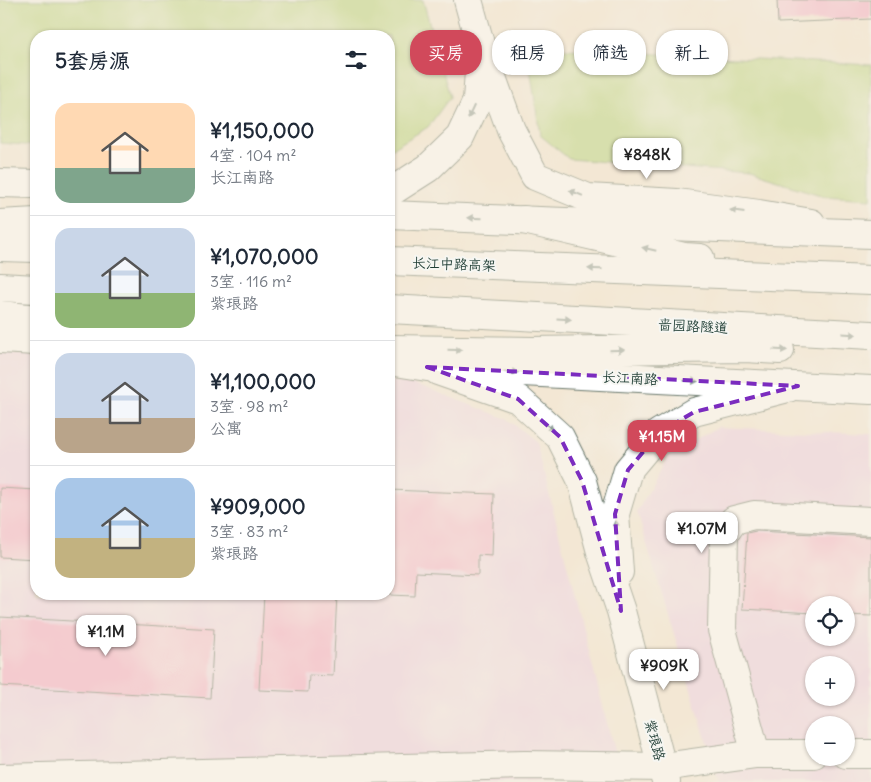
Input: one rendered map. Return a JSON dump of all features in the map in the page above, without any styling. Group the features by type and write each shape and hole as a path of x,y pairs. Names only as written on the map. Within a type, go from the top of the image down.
{"main road":[{"path":"468,0 476,30"},
{"path":"482,50 511,130 535,176 588,198 677,203 741,211 871,234"},
{"path":"395,188 428,168 460,137 477,101 479,75"},
{"path":"0,182 30,184"},
{"path":"395,215 871,234"},
{"path":"524,220 684,257 871,273"},
{"path":"0,224 30,222"},
{"path":"0,247 30,248"},
{"name":"长江中路高架","path":"395,261 871,280"},
{"path":"0,287 30,289"},
{"name":"啬园路隧道","path":"395,309 871,335"},
{"path":"0,315 30,318"},
{"path":"0,339 30,341"},
{"path":"395,349 532,351 746,348 871,354"},
{"name":"长江南路","path":"395,362 427,367 871,390"},
{"path":"427,367 518,399 560,437 582,481 601,552 621,611"},
{"path":"621,611 615,514 628,470 658,433 694,412 798,386"},
{"path":"756,754 722,630 724,534 734,520 754,515 871,521"},
{"name":"紫琅路","path":"621,611 665,775"},
{"path":"0,778 525,765 665,775 756,754 805,754"},
{"path":"855,754 871,754"}],"highlighted area":[{"path":"427,367 798,386 694,412 659,433 628,470 615,514 621,611 582,481 560,437 518,399"}],"shaded area":[{"path":"0,352 30,354 30,600 395,600 395,382 413,383 507,419 536,442 621,778 510,782 0,782"},
{"path":"718,427 871,434 871,782 719,782 637,512 669,455"}],"green space":[{"path":"0,0 423,0 431,30 410,30 410,75 444,75 450,97 428,127 395,147 395,30 30,30 30,146 0,143"},
{"path":"564,49 574,49 574,75 646,75 646,53 656,54 656,75 728,75 728,58 871,65 871,199 824,196 749,173 569,159 540,135 531,75 564,75"}],"building":[{"path":"777,0 871,0 871,19 778,23"},
{"path":"0,488 30,490 30,559 0,557"},
{"path":"395,490 494,494 492,556 478,555 478,575 416,572 415,596 395,595"},
{"path":"756,531 871,537 871,616 855,615 855,596 805,596 805,612 742,609 747,533"},
{"path":"264,600 337,600 333,676 309,675 308,692 259,690"},
{"path":"0,617 214,629 210,698 0,686"}]}
